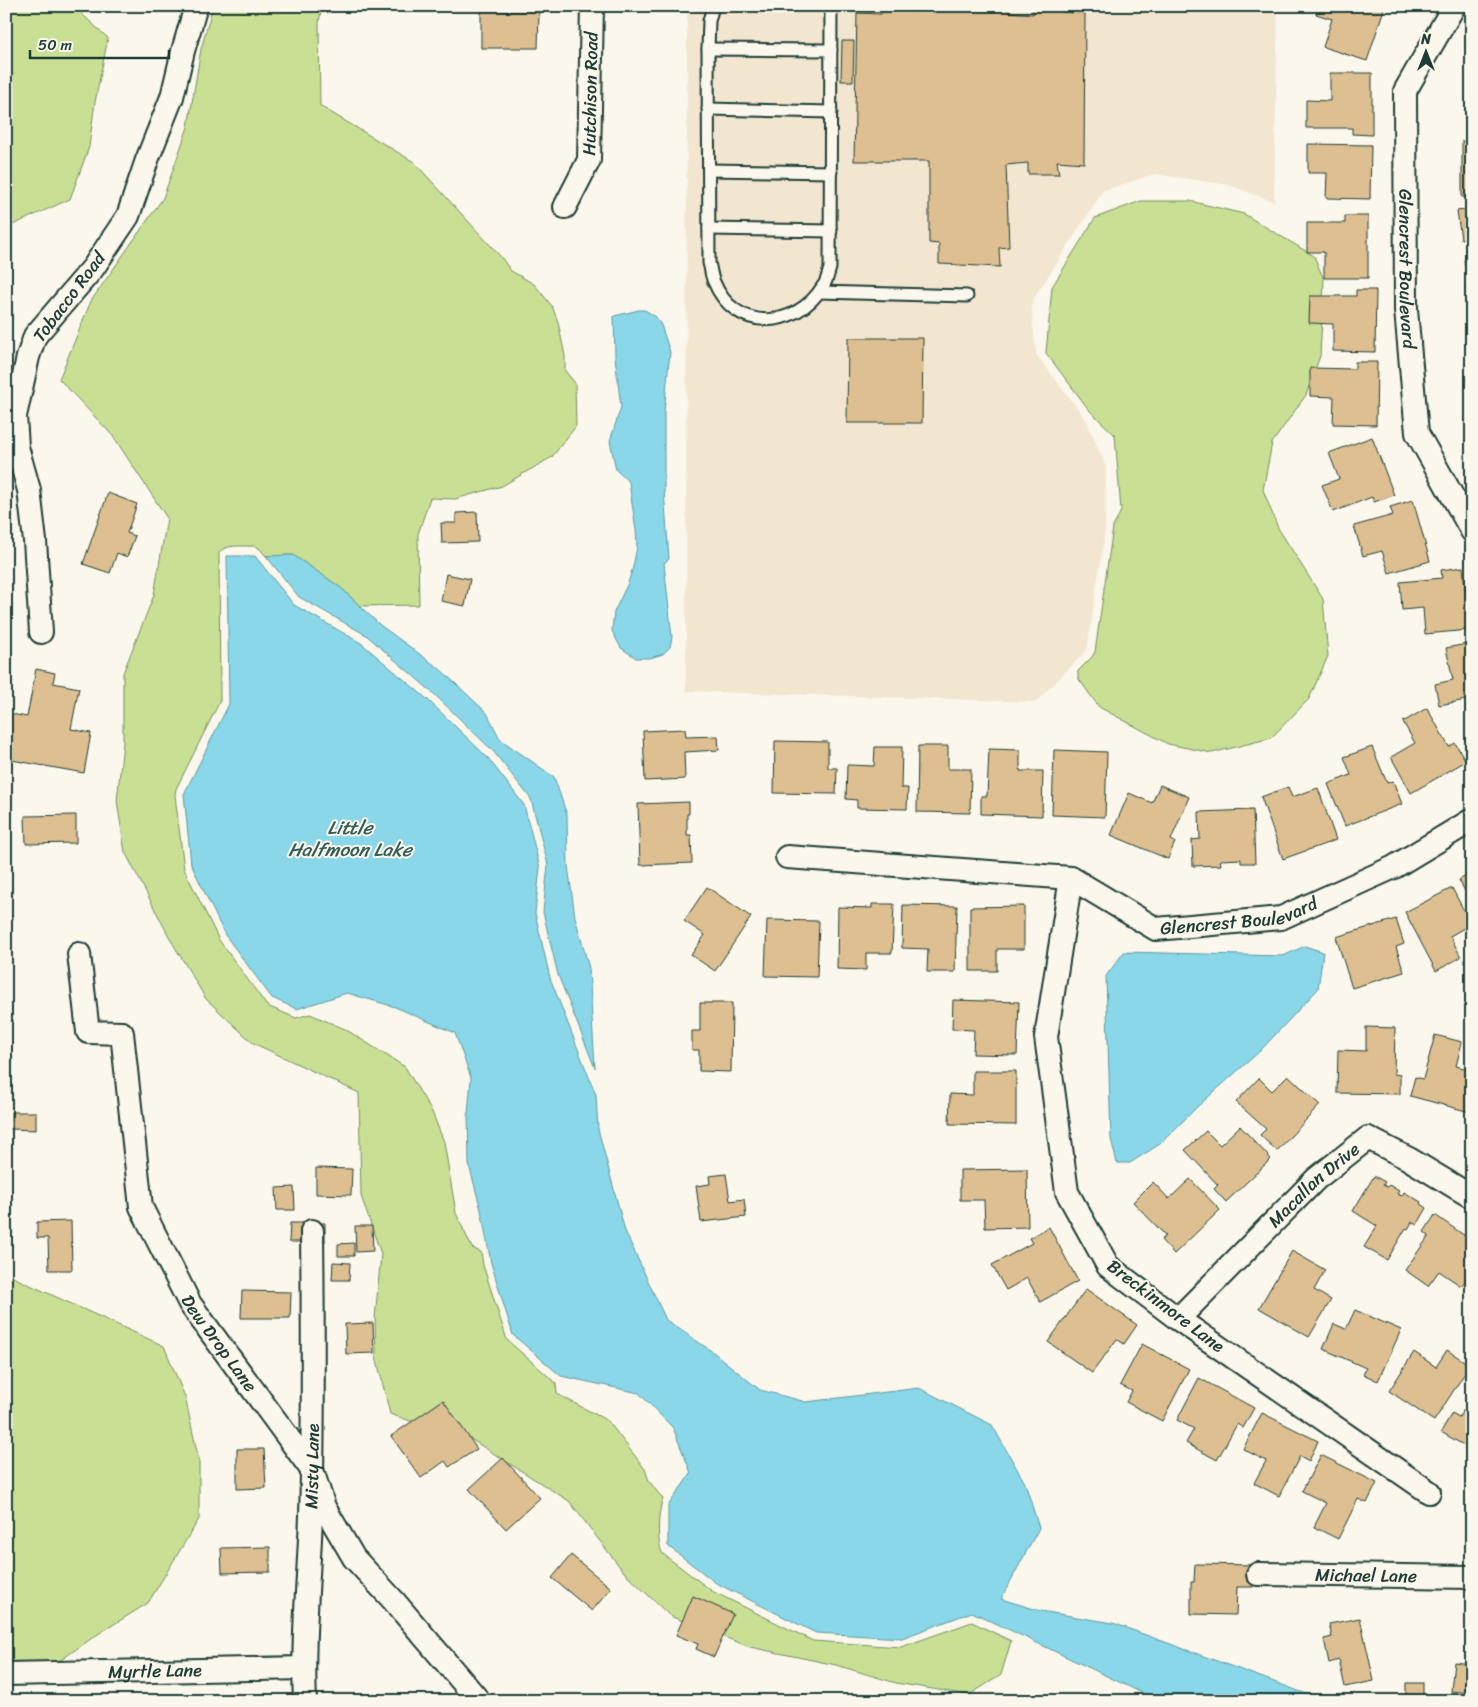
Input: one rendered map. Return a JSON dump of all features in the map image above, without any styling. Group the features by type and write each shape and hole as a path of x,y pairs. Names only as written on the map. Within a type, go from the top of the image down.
{"street":[{"name":"Tobacco Road","path":"41,632 35,541 29,490 17,447 15,416 28,357 35,336 92,268 128,216 147,160 172,98 196,6"},
{"name":"Hutchison Road","path":"565,207 589,160 592,6"},
{"name":"Glencrest Boulevard","path":"1454,6 1405,91 1406,310 1417,433 1472,531"},
{"name":"Glencrest Boulevard","path":"787,857 1071,878 1156,929 1281,918 1394,867 1472,820"},
{"name":"Breckinmore Lane","path":"1071,878 1046,1037 1068,1192 1108,1266 1178,1319 1429,1492"},
{"name":"Dew Drop Lane","path":"79,954 88,1032 122,1033 141,1207 190,1304 312,1470 324,1507 354,1558 479,1701"},
{"name":"Macallan Drive","path":"1178,1319 1316,1179 1368,1138 1409,1159 1472,1197"},
{"name":"Misty Lane","path":"305,1701 304,1668 314,1379 312,1231"},
{"name":"Michael Lane","path":"1258,1574 1472,1577"},
{"name":"Myrtle Lane","path":"6,1674 304,1668"}],"lane":[{"path":"713,6 709,21 708,49 709,263 714,282 725,300 739,313 756,320 774,320 794,314 813,300 824,285 830,268 831,6"},
{"path":"708,49 831,50"},
{"path":"708,109 831,112"},
{"path":"709,170 831,172"},
{"path":"709,229 830,231"},
{"path":"819,292 967,296"}],"shaded area":[{"path":"687,6 1278,6 1274,202 1229,185 1155,174 1103,191 1031,303 1036,354 1086,420 1106,467 1105,531 1087,650 1036,702 686,691"}],"green space":[{"path":"6,6 73,6 108,38 95,102 89,147 70,199 6,228"},
{"path":"213,6 322,6 319,22 320,106 414,162 501,257 511,271 534,284 552,306 558,322 565,356 565,371 575,383 576,426 552,457 502,486 455,499 430,498 418,534 419,605 360,606 340,587 293,555 266,556 255,546 235,546 226,548 219,553 220,701 176,789 175,795 184,869 219,940 267,1006 296,1018 310,1014 345,1029 405,1067 432,1112 444,1142 456,1213 472,1248 481,1252 483,1265 507,1340 556,1383 557,1394 608,1421 645,1469 649,1481 663,1499 658,1527 659,1543 663,1554 712,1591 813,1641 901,1647 972,1622 1011,1641 1001,1675 969,1695 896,1683 836,1665 750,1647 670,1616 623,1571 569,1501 469,1438 443,1432 390,1414 376,1356 375,1318 381,1254 361,1196 359,1093 253,1043 206,999 172,942 125,852 117,801 123,743 123,673 154,595 167,518 113,436 59,379 91,301 163,198 188,127 201,49"},
{"path":"1141,201 1190,201 1244,214 1314,256 1324,280 1320,356 1306,395 1272,443 1263,490 1278,528 1323,599 1328,656 1309,699 1271,738 1212,753 1168,744 1099,707 1078,678 1078,671 1095,652 1113,527 1121,511 1115,435 1090,411 1046,353 1052,287 1095,218"},
{"path":"6,1274 164,1346 185,1397 199,1461 199,1519 148,1603 58,1662 6,1663"}],"water":[{"path":"645,310 656,317 661,325 670,352 664,412 664,490 669,559 664,563 672,637 670,647 663,654 650,658 636,658 621,648 612,631 614,612 628,583 637,547 629,482 616,470 610,441 621,407 615,357 614,316"},
{"path":"293,555 340,587 380,625 440,669 487,713 500,739 554,777 567,815 568,866 575,917 589,968 595,1068 558,975 543,912 548,865 531,799 493,751 432,692 366,635 299,597 266,556"},
{"name":"Little Halfmoon Lake","path":"227,556 255,556 294,605 361,643 427,699 488,758 524,805 540,868 535,913 550,978 596,1095 598,1129 625,1231 666,1320 713,1352 760,1390 806,1402 919,1388 992,1425 1025,1483 1039,1528 1001,1599 1041,1611 1113,1623 1326,1701 1159,1701 972,1612 902,1638 816,1633 716,1583 668,1546 668,1506 691,1473 673,1428 639,1393 561,1376 513,1335 491,1263 481,1210 469,1165 468,1114 471,1078 455,1033 395,1007 347,993 297,1009 272,998 225,935 191,864 184,794 229,704"},
{"path":"1305,946 1323,952 1318,989 1260,1051 1197,1107 1160,1144 1130,1163 1117,1163 1111,1139 1106,976 1124,952 1283,956"}],"building":[{"path":"881,6 910,6 910,12 930,11 930,6 1008,6 1008,12 1033,14 1033,6 1061,6 1061,12 1085,13 1084,163 1057,161 1059,174 1028,174 1028,163 1006,165 1009,247 999,248 1000,267 939,264 939,244 929,243 929,161 854,161 857,13 881,14"},
{"path":"1319,6 1385,6 1367,61 1323,47 1332,19 1316,14"},
{"path":"481,11 539,12 538,48 481,48"},
{"path":"842,41 854,41 853,81 841,81"},
{"path":"1330,73 1372,73 1372,135 1352,134 1352,128 1306,128 1306,100 1330,101"},
{"path":"1462,141 1472,141 1472,197 1462,197"},
{"path":"1308,144 1371,145 1370,199 1326,198 1327,173 1308,173"},
{"path":"1472,209 1472,271 1466,272 1464,260 1469,259 1466,238 1461,239 1457,211"},
{"path":"1345,216 1368,216 1368,278 1324,278 1324,252 1307,252 1307,223 1345,223"},
{"path":"1472,286 1472,332 1466,287"},
{"path":"1356,290 1376,290 1375,352 1333,351 1333,324 1309,323 1310,296 1356,296"},
{"path":"848,338 923,338 922,423 847,423"},
{"path":"1355,362 1377,362 1376,425 1333,424 1334,397 1310,396 1310,368 1355,369"},
{"path":"1372,437 1394,495 1374,502 1372,497 1333,512 1322,485 1339,479 1329,453"},
{"path":"108,493 137,504 127,533 135,536 127,557 117,553 110,573 83,564"},
{"path":"1413,500 1430,561 1389,573 1382,551 1363,556 1354,526 1393,515 1390,507"},
{"path":"477,512 478,542 442,543 441,523 456,523 456,513"},
{"path":"1463,567 1469,630 1425,634 1423,608 1402,610 1400,582 1442,578 1441,570"},
{"path":"446,574 470,579 465,606 441,601"},
{"path":"1472,643 1472,699 1439,705 1435,684 1453,680 1446,648"},
{"path":"36,669 55,673 53,683 79,688 71,729 91,733 84,773 6,759 6,713 27,717"},
{"path":"1427,708 1449,747 1455,743 1466,761 1411,793 1391,757 1415,743 1403,722"},
{"path":"685,729 686,737 718,736 719,750 684,752 685,779 645,781 643,731"},
{"path":"775,741 828,742 828,768 837,768 836,794 774,793"},
{"path":"918,746 948,746 948,769 971,769 970,813 917,812"},
{"path":"875,747 902,747 901,788 908,788 907,809 857,808 857,800 846,799 847,765 874,766"},
{"path":"1372,747 1387,783 1393,781 1402,804 1345,826 1328,784 1351,775 1344,757"},
{"path":"989,749 1020,750 1020,771 1043,771 1042,816 981,814 981,796 987,796"},
{"path":"1054,750 1107,752 1105,817 1052,815"},
{"path":"1160,785 1189,797 1171,840 1175,842 1168,859 1111,835 1129,793 1152,803"},
{"path":"1288,787 1292,797 1318,788 1336,840 1283,859 1261,797"},
{"path":"689,802 687,835 691,835 692,863 640,865 638,804"},
{"path":"1253,810 1255,863 1241,863 1241,859 1220,860 1221,865 1193,866 1192,840 1200,839 1199,812"},
{"path":"76,815 76,843 26,844 25,816"},
{"path":"1472,873 1472,904 1459,880"},
{"path":"707,887 751,917 715,971 691,955 705,935 684,921"},
{"path":"1452,888 1471,924 1450,936 1461,957 1436,971 1405,912"},
{"path":"872,904 894,904 892,953 866,953 866,970 837,969 838,907 872,908"},
{"path":"903,905 957,906 955,972 927,972 928,949 902,948"},
{"path":"1024,906 1024,949 997,949 997,971 970,971 970,907"},
{"path":"1396,919 1404,944 1396,947 1404,972 1352,988 1336,937"},
{"path":"767,920 819,921 817,977 765,976"},
{"path":"7,955 7,1014 6,1014"},
{"path":"953,1000 1019,1002 1017,1055 973,1054 974,1030 952,1029"},
{"path":"700,1003 732,1003 731,1072 699,1071 699,1050 692,1050 692,1031 700,1031"},
{"path":"1366,1027 1395,1028 1394,1074 1400,1075 1400,1094 1337,1093 1338,1050 1366,1051"},
{"path":"1435,1035 1462,1042 1456,1066 1472,1070 1472,1106 1470,1112 1410,1096 1415,1077 1423,1079"},
{"path":"973,1071 1016,1071 1016,1125 949,1124 950,1094 973,1095"},
{"path":"1288,1075 1320,1105 1277,1151 1260,1135 1266,1129 1236,1102 1259,1078 1272,1091"},
{"path":"11,1112 36,1112 36,1130 11,1129"},
{"path":"1240,1126 1271,1159 1226,1202 1214,1189 1218,1185 1185,1150 1206,1131 1220,1145"},
{"path":"316,1168 352,1169 351,1195 316,1194"},
{"path":"1027,1169 1028,1227 985,1228 984,1200 960,1200 960,1170"},
{"path":"726,1174 730,1201 744,1199 746,1217 701,1222 696,1186 710,1184 709,1176"},
{"path":"1374,1176 1385,1182 1383,1185 1387,1187 1389,1185 1399,1191 1397,1194 1402,1196 1404,1192 1427,1208 1417,1225 1412,1222 1408,1229 1406,1228 1387,1260 1364,1247 1377,1226 1353,1211"},
{"path":"1190,1179 1220,1210 1174,1254 1161,1240 1166,1236 1133,1202 1153,1182 1169,1199"},
{"path":"294,1187 295,1210 277,1210 276,1188"},
{"path":"1435,1215 1468,1238 1470,1235 1472,1237 1472,1272 1461,1286 1439,1271 1428,1286 1405,1270 1429,1236 1424,1232"},
{"path":"71,1221 72,1270 49,1270 48,1238 37,1238 37,1222"},
{"path":"290,1223 325,1223 325,1242 289,1242"},
{"path":"355,1226 372,1226 373,1251 356,1252"},
{"path":"1049,1227 1078,1281 1040,1302 1027,1278 1006,1290 992,1265 1032,1243 1029,1238"},
{"path":"354,1243 354,1256 338,1256 338,1244"},
{"path":"1292,1251 1325,1270 1314,1290 1331,1300 1309,1337 1259,1308"},
{"path":"333,1262 350,1263 349,1280 332,1280"},
{"path":"1086,1289 1137,1325 1124,1344 1117,1339 1092,1373 1048,1342"},
{"path":"242,1291 291,1292 290,1318 241,1318"},
{"path":"1355,1310 1401,1330 1378,1381 1363,1374 1366,1368 1323,1349 1334,1324 1346,1329"},
{"path":"373,1323 374,1353 346,1354 345,1324"},
{"path":"1142,1344 1189,1369 1162,1421 1126,1402 1132,1391 1120,1385"},
{"path":"1447,1350 1470,1365 1434,1421 1389,1391 1414,1352 1436,1367"},
{"path":"1199,1378 1254,1408 1243,1428 1237,1424 1217,1460 1186,1443 1194,1429 1177,1420"},
{"path":"1472,1397 1472,1450 1441,1432 1452,1413 1459,1417"},
{"path":"443,1400 477,1449 449,1467 445,1461 421,1478 391,1436"},
{"path":"1262,1413 1318,1441 1309,1461 1300,1456 1279,1496 1254,1483 1266,1461 1243,1449"},
{"path":"237,1449 264,1449 266,1488 237,1489"},
{"path":"1321,1455 1377,1483 1367,1503 1358,1499 1338,1539 1314,1527 1326,1503 1302,1491"},
{"path":"503,1458 540,1498 506,1529 469,1489"},
{"path":"270,1547 270,1572 222,1573 221,1548"},
{"path":"571,1555 611,1588 592,1611 552,1578"},
{"path":"1195,1564 1254,1565 1253,1587 1237,1587 1236,1615 1191,1614 1191,1582 1194,1582"},
{"path":"693,1596 733,1614 714,1657 696,1649 698,1644 676,1635"},
{"path":"1360,1618 1374,1681 1345,1687 1339,1660 1329,1663 1324,1639 1332,1637 1329,1624"},
{"path":"1454,1662 1472,1664 1472,1701 1469,1701 1470,1693 1451,1691"},
{"path":"1406,1683 1423,1683 1423,1701 1406,1701"},
{"path":"803,1694 821,1701 801,1701"}]}
